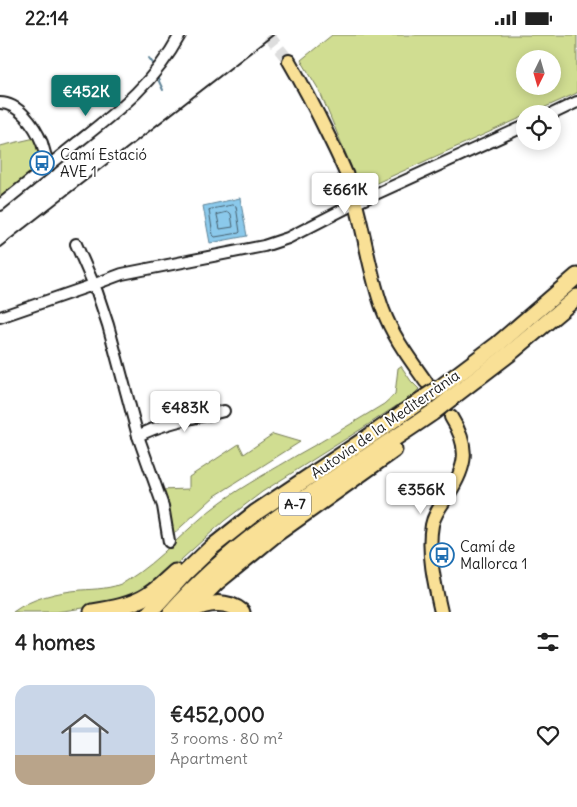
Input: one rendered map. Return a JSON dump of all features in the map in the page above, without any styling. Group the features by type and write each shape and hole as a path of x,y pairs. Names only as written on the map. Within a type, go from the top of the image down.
{"highway":[{"name":"Autovia de la Mediterrània","path":"150,612 186,572 211,548 255,513 380,430 423,399 434,384 498,344 577,277"},
{"name":"Autovia de la Mediterrània","path":"171,612 223,559 247,540 304,498 445,411 577,297"},
{"path":"188,612 216,583 276,534 347,485 445,411"},
{"path":"92,612 128,605 148,595 187,562 211,548"},
{"path":"188,612 206,605 219,603 230,605 242,612"}],"main road":[{"path":"289,61 340,160 350,185 383,309 398,342 434,384"},
{"path":"442,612 435,584 431,553 432,523 458,478 464,455 462,438 458,427 445,411"}],"street":[{"path":"48,164 134,93 162,60 179,35"},
{"path":"0,204 132,97 161,66 179,35"},
{"path":"561,110 577,102"},
{"path":"0,103 7,103 15,107 30,123 41,142 48,164"},
{"path":"0,317 122,274 264,246 288,238 356,203 516,130"},
{"path":"41,142 49,150 59,153"},
{"path":"76,244 108,325 138,436 163,505 169,542"},
{"path":"138,436 173,423 224,411"}],"green space":[{"path":"332,35 577,35 577,93 550,105 516,105 516,120 361,190 319,90 301,60"},
{"path":"35,138 43,163 0,198 0,146"},
{"path":"401,366 419,389 413,395 262,492 224,521 162,577 147,588 135,595 97,606 56,612 13,612 28,603 54,594 98,589 125,582 151,564 209,511 230,495 384,404 395,394 398,368"},
{"path":"273,434 300,442 215,496 172,535 160,490 189,489 189,477 239,444 244,454"}],"water":[{"path":"240,198 247,236 210,243 203,206"}],"waterway":[{"path":"149,58 155,66"},
{"path":"157,77 163,90"}],"tunnel":[{"path":"268,35 289,61"}],"railway":[{"path":"0,247 273,35"}],"place":[{"name":"Camí Estació AVE 1","path":"42,163"},
{"name":"Camí de Mallorca 1","path":"442,555"}]}
